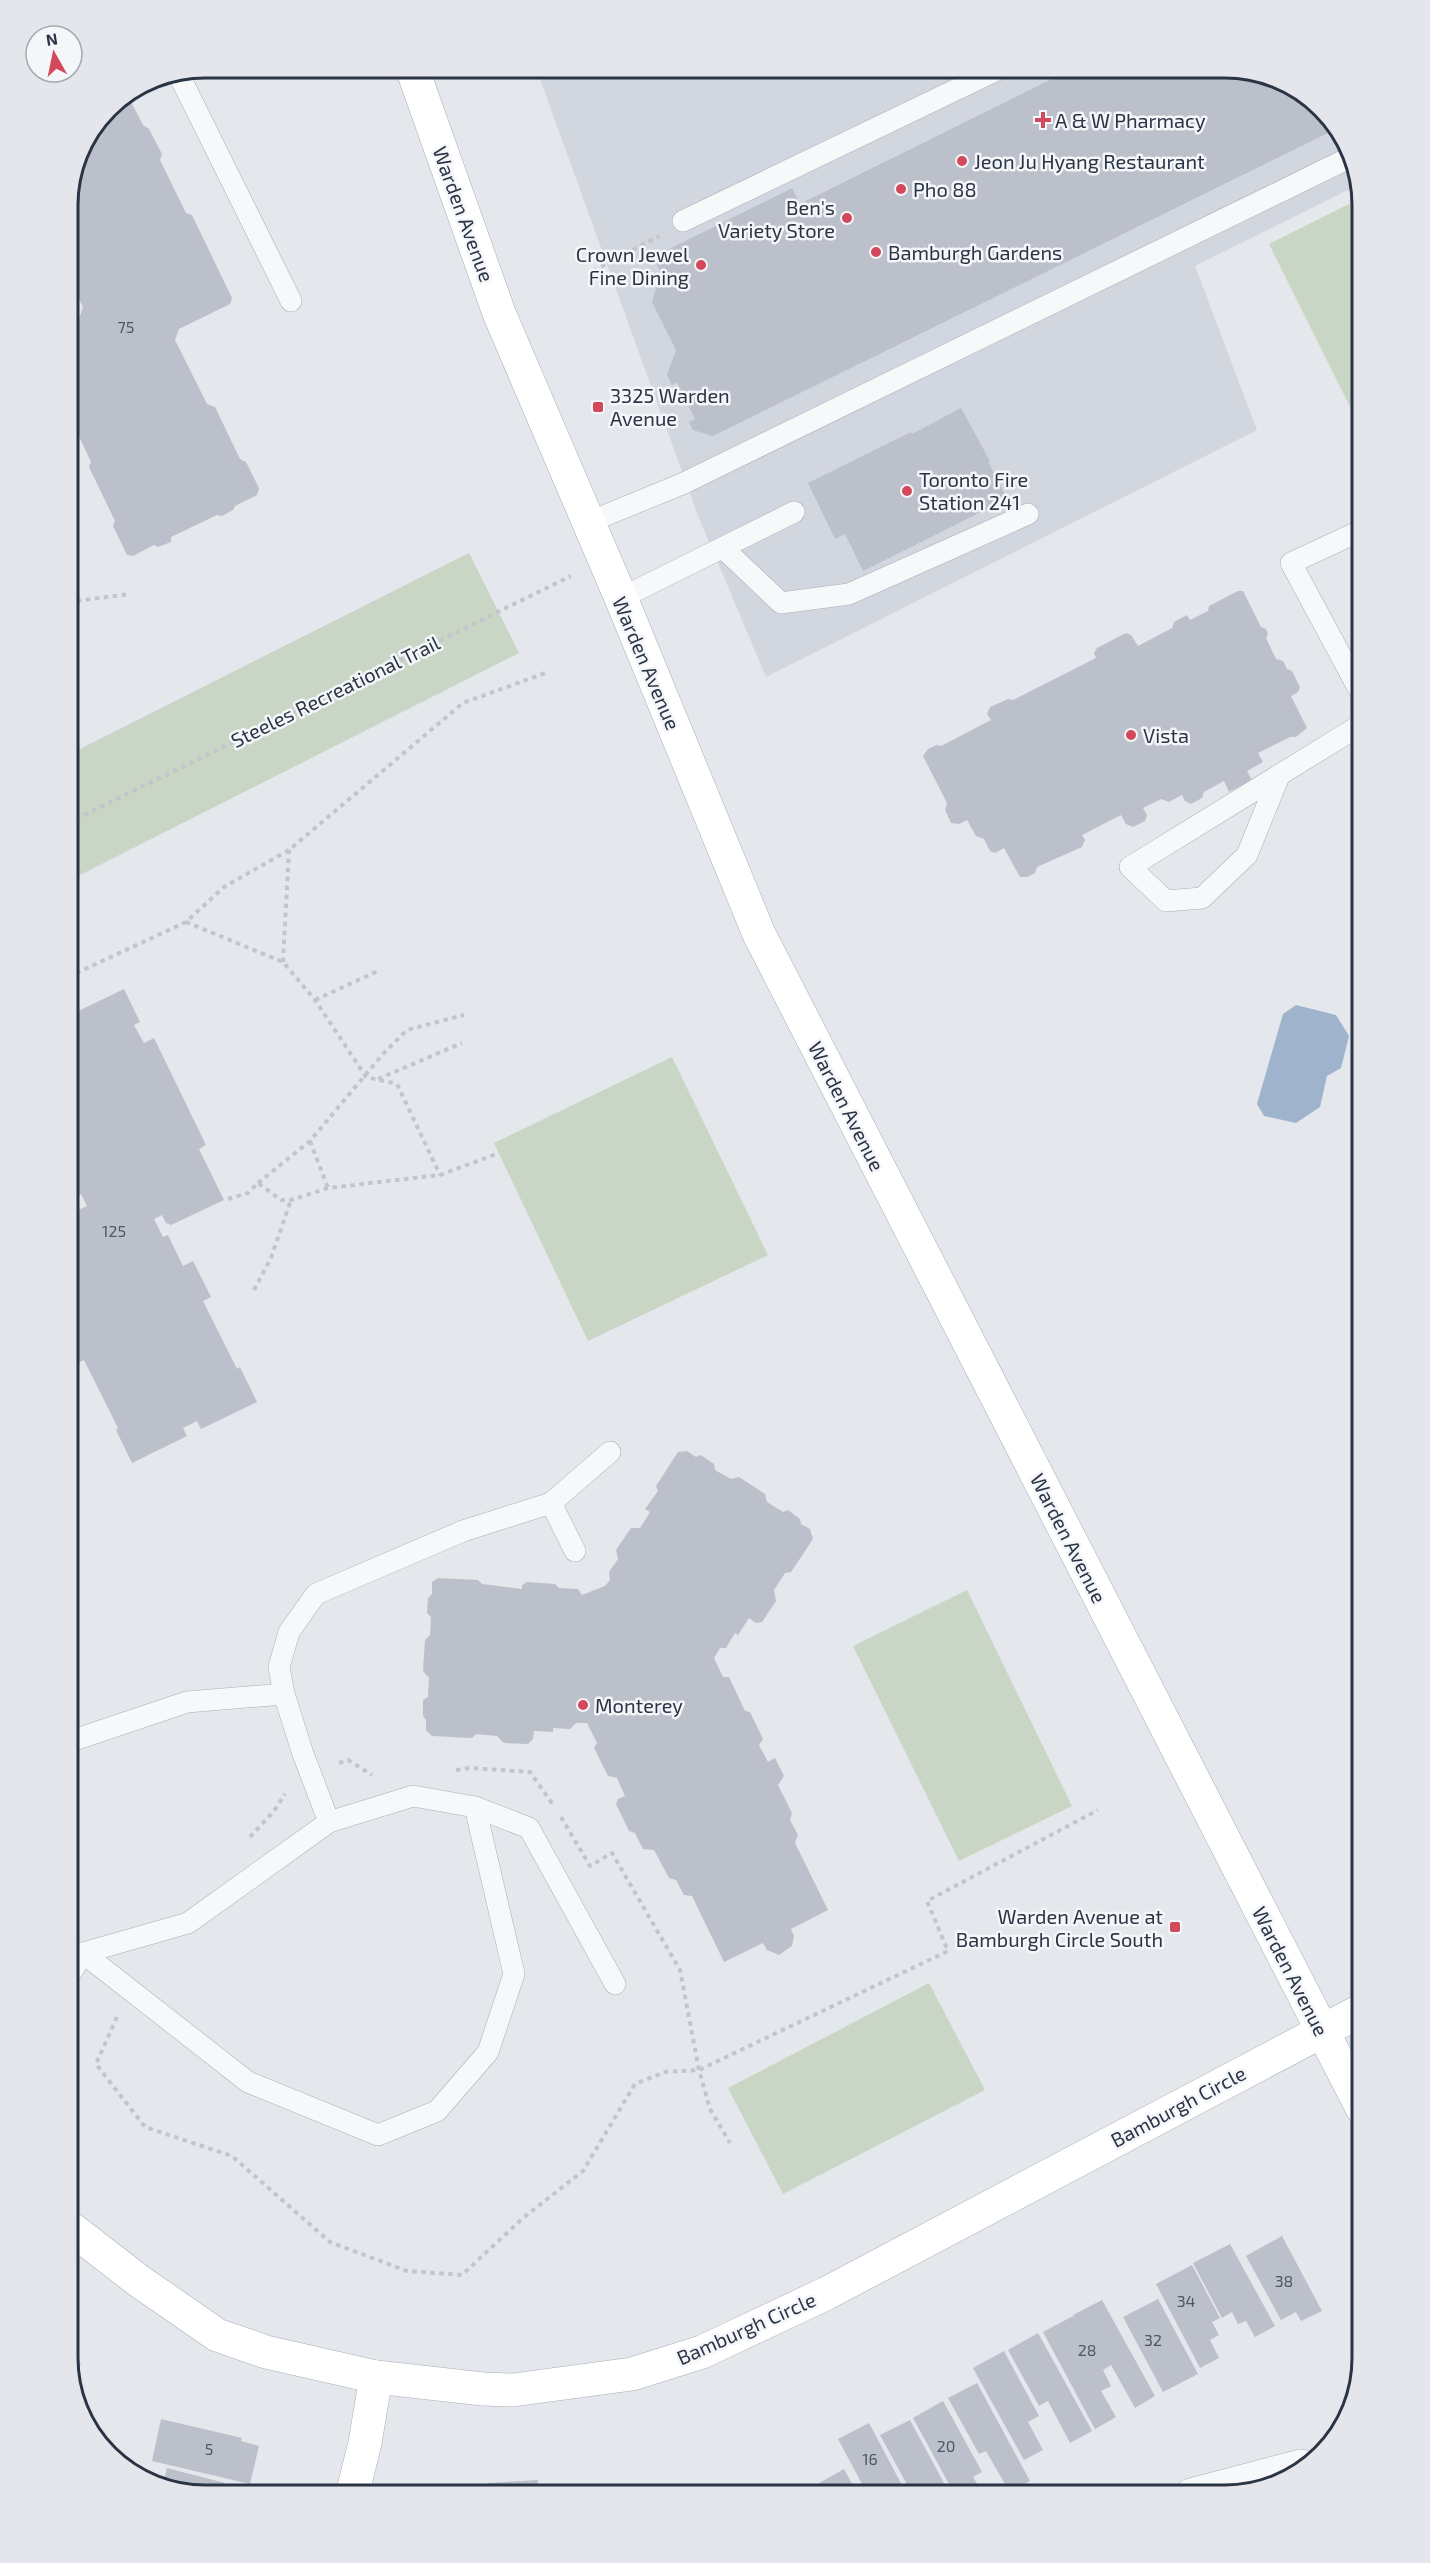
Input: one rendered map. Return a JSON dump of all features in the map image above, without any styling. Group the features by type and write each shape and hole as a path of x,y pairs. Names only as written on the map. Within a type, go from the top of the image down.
{"main road":[{"name":"Warden Avenue","path":"416,78 499,313 589,522 603,561 621,598 759,933 1352,2089"},
{"name":"Bamburgh Circle","path":"78,2234 139,2281 218,2335 266,2352 376,2377 513,2390 632,2374 702,2352 826,2293 1352,2015"},
{"path":"354,2485 365,2443 376,2377"}],"street":[{"path":"1233,2484 1280,2472"}],"lane":[{"path":"674,227 980,78"},
{"path":"181,80 291,301"},
{"path":"589,522 682,484 1344,161"},
{"path":"621,598 794,512"},
{"path":"723,548 781,603 849,594 1028,514"},
{"path":"1352,535 1291,563 1352,676"},
{"path":"1279,776 1247,855 1202,898 1166,901 1130,867 1352,730"},
{"path":"329,1821 303,1754 284,1694 279,1667 289,1632 316,1594 464,1531 551,1503 610,1452"},
{"path":"551,1503 575,1551"},
{"path":"78,1739 188,1702 284,1694"},
{"path":"78,1952 188,1923 329,1821 413,1796 475,1807 529,1828 615,1984"},
{"path":"78,1955 129,1989 248,2082 378,2135 437,2111 488,2052 514,1974 475,1807"}],"path":[{"path":"593,270 674,227"},
{"name":"Steeles Recreational Trail","path":"78,818 516,601 603,561"},
{"path":"78,601 130,594"},
{"path":"78,972 186,922 224,887 289,850 463,703 548,672"},
{"path":"283,962 289,850"},
{"path":"186,922 283,962 315,1000 366,1077 397,1084 440,1175"},
{"path":"315,1000 378,971"},
{"path":"228,1200 248,1193 310,1141 366,1077 382,1054 407,1030 464,1015"},
{"path":"378,1079 462,1043"},
{"path":"310,1141 328,1188"},
{"path":"258,1183 281,1200 291,1200 328,1188 440,1175 499,1153"},
{"path":"254,1290 271,1258 291,1200"},
{"path":"129,1989 96,2064 145,2127 231,2156 330,2242 407,2271 462,2276 523,2218 583,2171 635,2084 665,2072 699,2070 948,1951 927,1901 1098,1810"}],"shaded area":[{"path":"540,78 1233,78 1266,85 1295,99 1320,121 1331,135 1345,164 1351,189 1195,266 1257,430 766,677 697,513"}],"green space":[{"path":"1352,203 1352,411 1269,244"},
{"path":"469,553 519,653 78,876 78,750"},
{"path":"672,1057 768,1255 588,1341 494,1143"},
{"path":"967,1590 1072,1806 959,1861 853,1646"},
{"path":"929,1983 985,2090 783,2194 728,2088"}],"water":[{"path":"1296,1005 1336,1015 1349,1036 1341,1068 1327,1076 1320,1107 1296,1123 1264,1116 1257,1104 1283,1014"}],"building":[{"name":"Bamburgh Gardens","path":"1054,78 1233,78 1249,80 1281,91 1295,99 1309,110 1329,132 713,436 693,430 689,422 695,419 677,382 672,385 667,375 676,350 652,302 661,272 653,257 792,188 800,204"},
{"path":"130,103 143,125 149,129 162,154 160,160 186,213 192,215 232,298 230,304 179,329 175,340 207,404 215,407 240,459 246,462 259,488 257,495 235,506 233,510 222,516 217,515 171,537 171,542 158,547 154,545 133,556 127,555 113,526 115,521 89,467 91,462 78,434 78,319 83,307 78,297 78,197 82,172 99,135 115,115"},
{"name":"Toronto Fire Station 241","path":"961,408 990,461 988,461 1007,499 863,571 845,534 835,539 808,483"},
{"name":"Vista","path":"1238,591 1243,591 1261,627 1266,629 1268,634 1266,638 1276,659 1283,661 1287,669 1292,671 1300,687 1298,692 1291,696 1307,728 1296,737 1290,737 1258,753 1263,762 1247,771 1252,780 1229,792 1224,781 1204,792 1202,798 1191,804 1185,801 1182,795 1169,802 1161,799 1143,808 1147,815 1145,821 1133,827 1126,824 1121,815 1082,835 1085,840 1082,847 1037,867 1035,873 1027,877 1020,877 1004,848 995,853 990,851 984,839 976,836 967,820 959,824 951,823 945,810 947,803 923,756 928,749 937,745 941,746 991,720 987,714 990,707 1008,699 1013,700 1096,658 1094,653 1097,648 1126,633 1131,635 1138,646 1172,628 1174,622 1187,615 1190,620 1208,611 1209,606"},
{"path":"124,989 140,1022 134,1025 144,1043 154,1038 206,1145 199,1149 224,1200 171,1225 166,1223 162,1215 154,1219 163,1237 168,1235 183,1266 193,1261 211,1297 203,1301 237,1369 240,1367 257,1402 201,1429 197,1421 183,1428 187,1436 132,1463 116,1430 118,1428 84,1360 78,1363 78,1210 87,1206 81,1194 78,1196 78,1011"},
{"name":"Monterey","path":"687,1451 696,1457 701,1455 714,1464 715,1470 731,1479 739,1477 765,1494 767,1502 783,1512 788,1510 800,1519 801,1524 810,1529 813,1539 791,1572 785,1573 774,1590 776,1601 762,1622 756,1623 749,1618 738,1635 735,1633 726,1648 720,1648 714,1658 723,1677 729,1677 745,1711 750,1712 763,1739 759,1745 768,1762 775,1758 784,1776 778,1785 792,1813 790,1820 798,1835 795,1843 828,1910 791,1929 794,1936 792,1946 779,1955 767,1950 763,1943 724,1962 692,1896 684,1895 676,1880 669,1878 654,1850 643,1849 635,1833 629,1831 616,1804 618,1799 625,1796 617,1778 608,1776 594,1748 597,1743 587,1723 576,1723 570,1729 553,1728 553,1732 534,1731 533,1739 528,1744 504,1743 497,1736 476,1734 472,1738 432,1736 426,1730 426,1720 423,1716 423,1700 428,1697 429,1678 423,1671 425,1640 430,1635 431,1617 427,1613 428,1598 432,1594 432,1582 438,1578 478,1580 482,1584 522,1589 522,1585 527,1582 555,1584 559,1588 578,1589 582,1595 605,1586 610,1580 609,1572 618,1559 616,1550 631,1528 640,1528 650,1512 645,1509 658,1491 656,1486 678,1452"},
{"path":"1282,2236 1322,2311 1301,2321 1296,2312 1281,2320 1246,2256"},
{"path":"1230,2244 1275,2326 1255,2337 1246,2321 1238,2324 1232,2312 1222,2318 1193,2263"},
{"path":"1192,2265 1220,2318 1212,2322 1219,2335 1210,2340 1219,2358 1200,2368 1156,2284"},
{"path":"1158,2299 1198,2374 1163,2392 1123,2317"},
{"path":"1102,2300 1155,2396 1135,2408 1111,2365 1103,2370 1111,2386 1101,2391 1116,2417 1095,2429 1043,2332 1073,2316 1077,2322 1073,2315"},
{"path":"1038,2333 1092,2431 1070,2443 1048,2401 1039,2406 1008,2350"},
{"path":"1004,2351 1039,2416 1028,2422 1043,2450 1024,2460 973,2368"},
{"path":"977,2383 1030,2481 1022,2485 1006,2485 986,2451 979,2454 948,2398"},
{"path":"943,2401 982,2472 973,2477 978,2485 950,2485 913,2418"},
{"path":"161,2419 242,2438 241,2441 259,2446 250,2484 152,2461"},
{"path":"910,2420 945,2485 907,2485 880,2435"},
{"path":"869,2423 902,2485 863,2485 838,2439"},
{"path":"167,2468 225,2483 225,2485 197,2485 164,2478"},
{"path":"844,2469 853,2485 816,2485"},
{"path":"538,2480 538,2485 487,2485 487,2483"}],"place":[{"name":"A & W Pharmacy","path":"1043,120"},
{"name":"Jeon Ju Hyang Restaurant","path":"962,161"},
{"name":"Pho 88","path":"901,189"},
{"name":"Ben's Variety Store","path":"847,218"},
{"name":"Bamburgh Gardens","path":"876,252"},
{"name":"Crown Jewel Fine Dining","path":"701,265"},
{"name":"3325 Warden Avenue","path":"598,407"},
{"name":"Toronto Fire Station 241","path":"907,491"},
{"name":"Vista","path":"1131,735"},
{"name":"Monterey","path":"583,1705"},
{"name":"Warden Avenue at Bamburgh Circle South","path":"1175,1927"}]}
